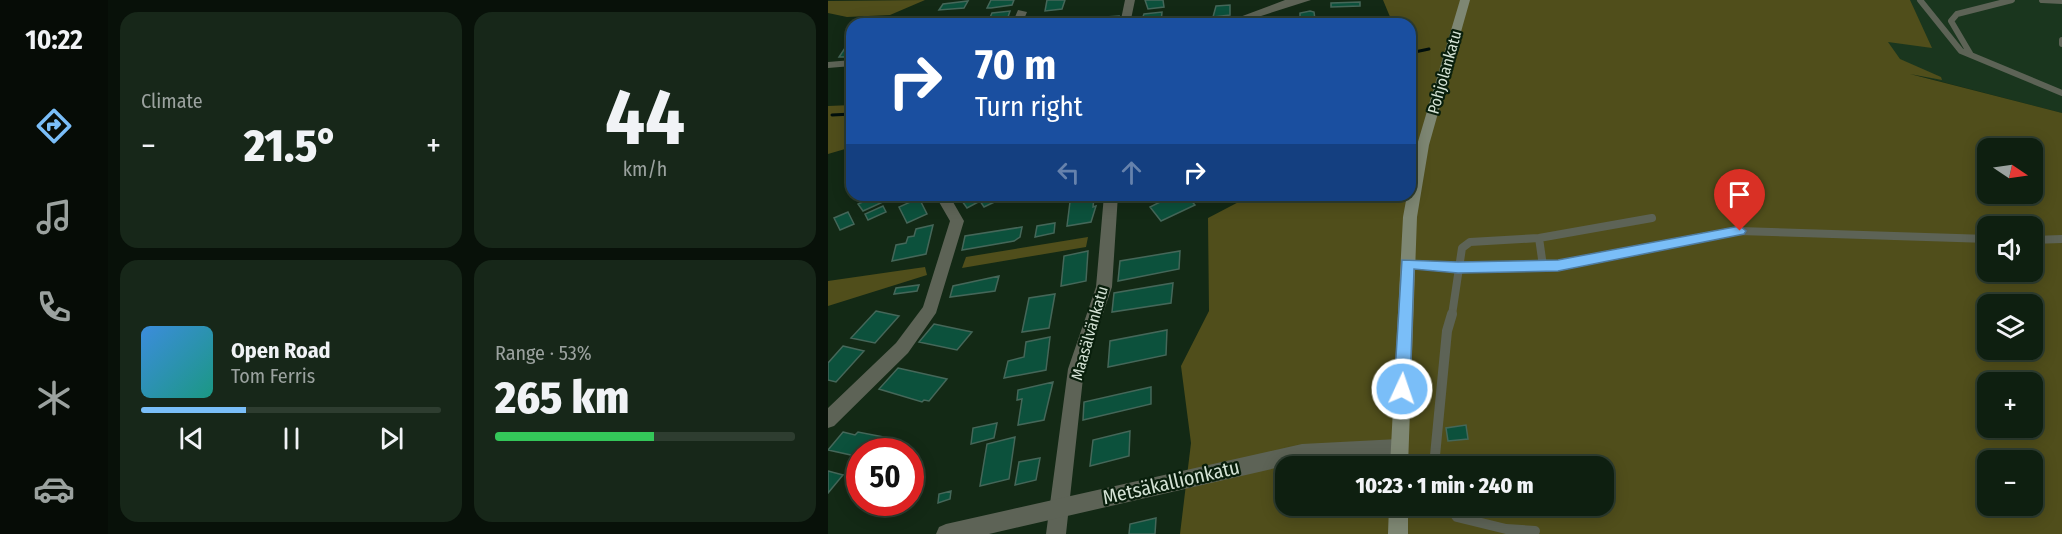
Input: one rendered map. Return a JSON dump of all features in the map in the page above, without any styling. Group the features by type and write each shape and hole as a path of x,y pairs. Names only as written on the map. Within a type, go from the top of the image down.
{"main road":[{"name":"Pohjolankatu","path":"1416,183 1423,144 1465,0"},
{"name":"Pohjolankatu","path":"1399,456 1407,264 1413,201"},
{"path":"1398,534 1399,516"}],"street":[{"path":"1126,18 1130,0"},
{"path":"1252,0 1264,10"},
{"path":"1242,18 1306,0"},
{"path":"1020,18 1022,12"},
{"path":"828,65 846,64"},
{"path":"828,420 902,348 930,309 957,221 945,201"},
{"name":"Maasälvänkatu","path":"1056,534 1076,369 1104,287 1111,201"},
{"name":"Metsäkallionkatu","path":"1288,456 1302,453 1360,456"},
{"name":"Metsäkallionkatu","path":"946,534 1275,459"}],"lane":[{"path":"1920,0 1961,51 2062,93"},
{"path":"1972,56 1951,21 1957,14 2012,0"},
{"path":"2042,0 2062,2"},
{"path":"1435,456 1447,331 1456,302 1458,267 1462,248 1470,242 1539,238 1652,218"},
{"path":"1407,264 1458,267 1558,266 1740,231 1977,239"},
{"path":"1539,238 1544,266"},
{"path":"2043,240 2062,239"},
{"path":"1455,516 1506,529 1535,531"}],"shaded area":[{"path":"925,0 890,15 847,17 828,13 828,1"},
{"path":"1383,0 1910,0 1932,48 1888,42 1900,59 1941,77 1942,80 1910,74 2062,113 2062,534 1180,534 1191,443 1181,366 1209,311 1208,218 1241,201 1416,201 1416,18 1390,18"},
{"path":"1627,0 2062,0 2062,113"},
{"path":"846,105 846,149 828,154 828,106"},
{"path":"1088,237 1086,247 962,268 966,257"},
{"path":"925,267 927,275 828,306 828,281"}],"building":[{"path":"991,0 1014,0 1012,5 987,8"},
{"path":"1047,0 1065,0 1062,9 1045,11"},
{"path":"1145,0 1163,0 1164,7 1148,9"},
{"path":"968,1 964,8 939,10 943,4"},
{"path":"1360,2 1360,6 1331,7 1331,3"},
{"path":"1230,5 1230,15 1213,17 1216,6"},
{"path":"1010,11 1008,18 990,18 992,13"},
{"path":"1162,12 1161,18 1142,18 1144,14"},
{"path":"1314,12 1315,18 1300,18 1300,13"},
{"path":"1119,16 1118,18 1090,18"},
{"path":"845,48 846,48 846,57 839,57"},
{"path":"865,201 883,202 863,211 858,204"},
{"path":"912,201 920,201 927,214 907,223 899,207"},
{"path":"962,201 980,201 967,208"},
{"path":"980,201 996,201 984,207"},
{"path":"1094,201 1093,207 1096,206 1091,222 1067,226 1070,202"},
{"path":"1162,201 1191,201 1195,205 1161,221 1150,207"},
{"path":"883,206 886,212 868,220 865,214"},
{"path":"848,212 854,224 840,230 834,218"},
{"path":"1055,223 1054,233 1035,237 1037,226"},
{"path":"933,225 926,254 892,261 896,245 906,243 908,237 914,236 916,229"},
{"path":"1022,227 1020,237 1014,241 962,250 965,236"},
{"path":"1088,251 1086,281 1061,286 1064,256"},
{"path":"1180,251 1179,269 1118,281 1120,261"},
{"path":"999,276 995,291 950,297 953,286"},
{"path":"1173,283 1171,303 1112,312 1114,293"},
{"path":"919,285 917,291 894,294 896,288"},
{"path":"1055,294 1049,328 1022,332 1029,298"},
{"path":"876,311 899,316 875,343 851,338"},
{"path":"934,324 972,332 957,350 919,342"},
{"path":"1167,330 1166,355 1108,367 1110,341"},
{"path":"1050,337 1046,370 1004,378 1008,361 1024,357 1026,342"},
{"path":"843,346 864,351 836,382 828,380 828,363"},
{"path":"898,368 947,379 929,401 922,402 879,389"},
{"path":"1053,382 1044,420 1018,425 1022,399 1017,400 1018,390"},
{"path":"1151,387 1151,404 1083,420 1084,402"},
{"path":"997,423 994,438 971,444 973,428"},
{"path":"1466,425 1468,439 1448,441 1446,428"},
{"path":"1130,431 1129,456 1090,466 1093,440"},
{"path":"843,432 855,435 858,432 889,438 846,438 846,454 828,450"},
{"path":"1015,437 1009,479 980,486 987,444"},
{"path":"1040,458 1036,480 1015,485 1019,462"},
{"path":"828,471 843,475 828,493"},
{"path":"951,491 950,499 938,503 939,494"},
{"path":"1156,518 1155,534 1129,534 1130,524"}],"waterway":[{"path":"1416,52 1429,49"},
{"path":"832,115 846,114"}],"route":[{"path":"1402,389 1407,264 1458,267 1558,266 1740,231"}]}
